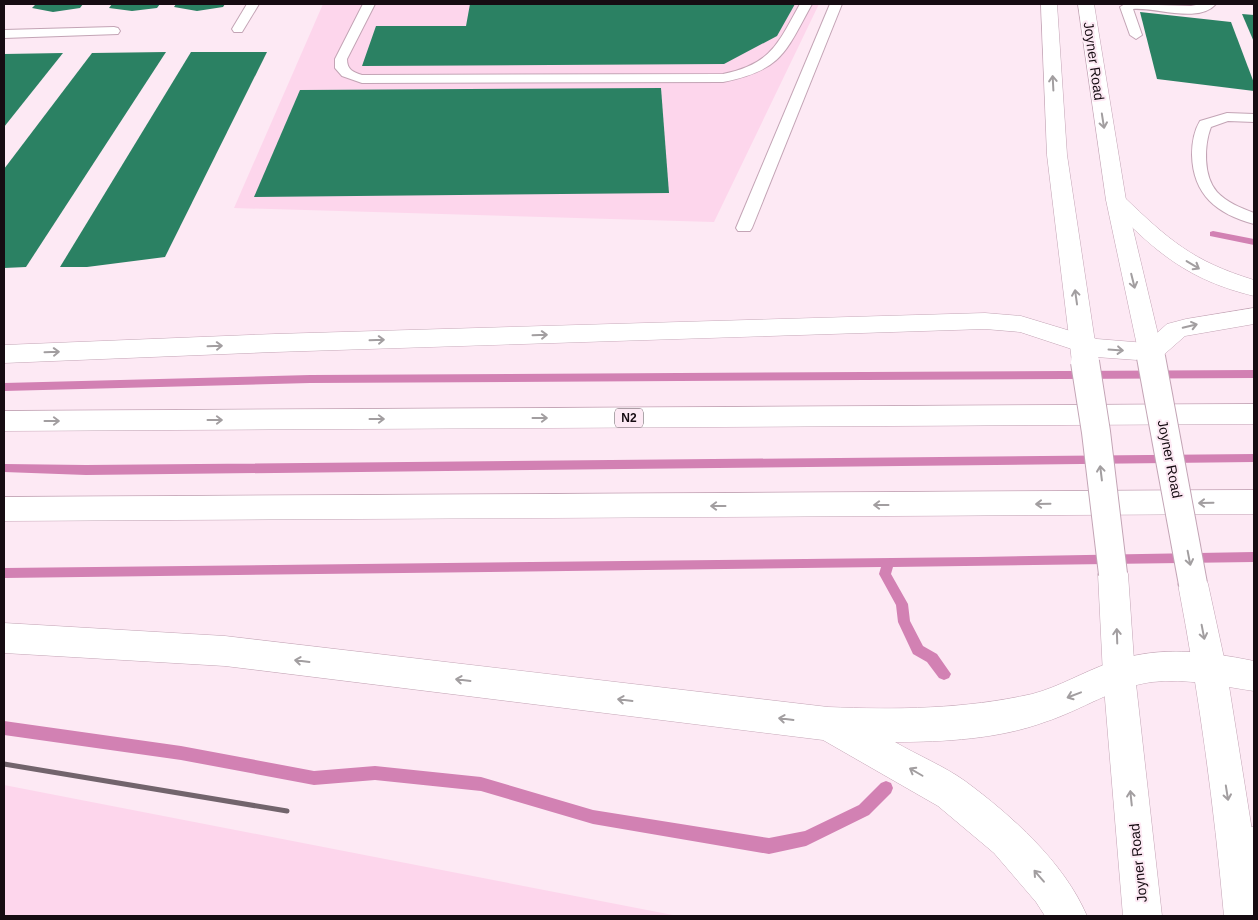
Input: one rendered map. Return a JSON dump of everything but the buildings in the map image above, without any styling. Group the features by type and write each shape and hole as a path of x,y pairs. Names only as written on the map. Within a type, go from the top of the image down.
{"main road":[{"name":"Joyner Road","path":"1050,4 1057,155 1113,574 1119,674 1143,916"},
{"name":"Joyner Road","path":"1086,4 1116,200 1127,256 1151,354 1246,852 1244,916"},
{"path":"1116,200 1149,233 1171,251 1202,270 1254,288"},
{"path":"4,354 285,343 985,321 1021,324 1084,354 1151,354 1176,330 1254,316"},
{"name":"N2","path":"4,422 1254,414"},
{"path":"4,509 1254,502"},
{"path":"4,638 224,651 828,724 869,727 973,720 1034,710 1079,693 1119,674 1163,665 1178,664 1210,667 1254,676"},
{"path":"828,724 952,793 1007,840 1050,888 1067,916"}],"lane":[{"path":"238,29 252,4"},
{"path":"369,4 341,59 340,65 350,76 362,79 724,78 740,76 768,64 781,47 806,4"},
{"path":"744,228 836,4"},
{"path":"1136,35 1126,7 1146,4 1193,9 1210,4"},
{"path":"4,34 114,31"},
{"path":"1254,118 1226,118 1212,120 1204,124 1198,150 1203,177 1210,194 1233,210 1254,219"}],"shaded area":[{"path":"323,4 819,4 714,222 234,208"},
{"path":"4,785 678,916 4,916"}],"waterway":[{"path":"1213,234 1254,242"},
{"path":"4,387 310,379 1254,374"},
{"path":"4,468 86,470 1254,458"},
{"path":"889,562 1254,557"},
{"path":"4,573 889,562"},
{"path":"889,562 885,574 902,604 904,622 918,650 932,658 944,674"},
{"path":"4,728 181,753 314,778 375,773 481,784 593,817 769,846 806,838 864,810 886,788"}],"railway":[{"path":"4,764 287,811"}]}
